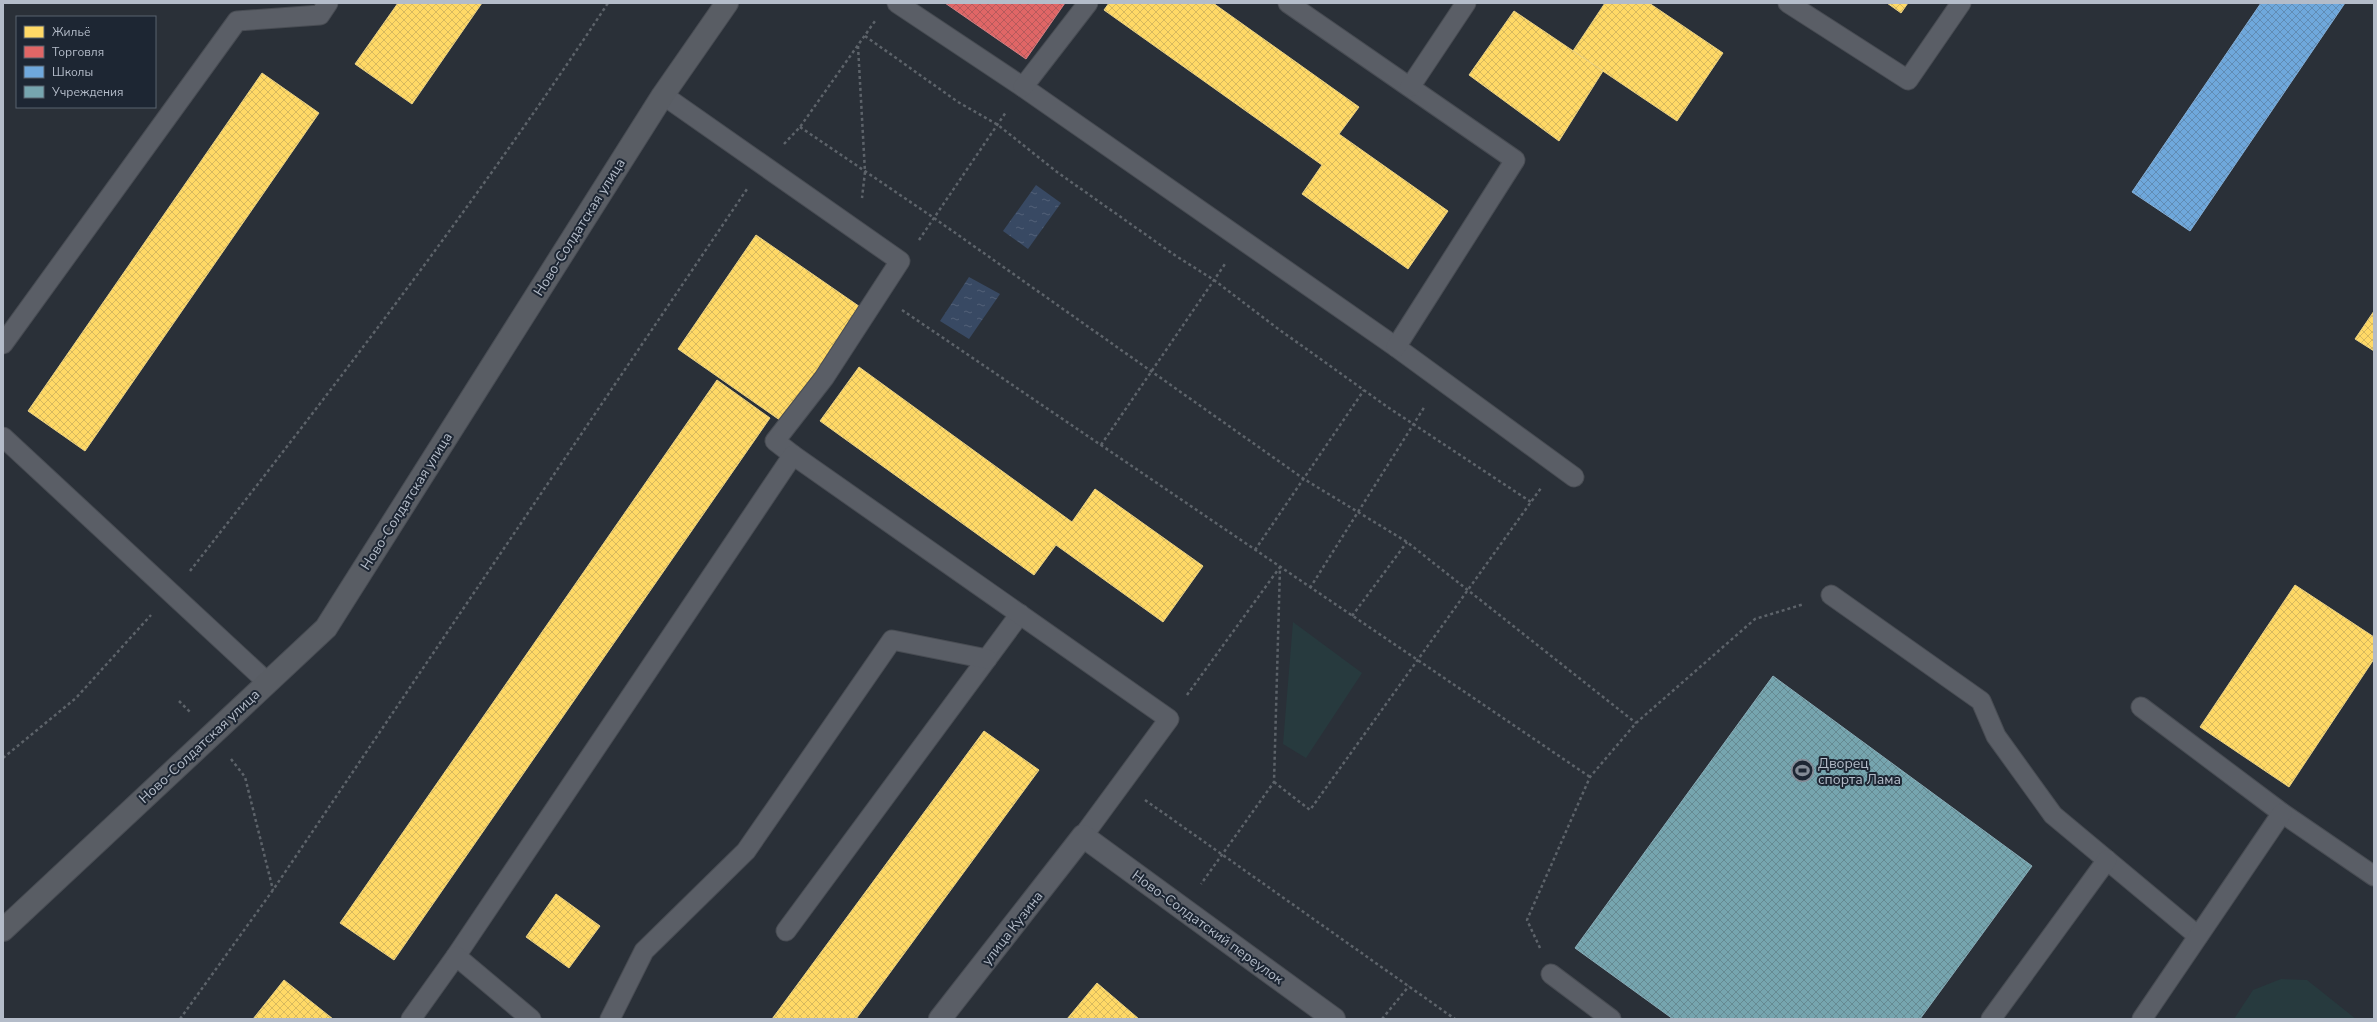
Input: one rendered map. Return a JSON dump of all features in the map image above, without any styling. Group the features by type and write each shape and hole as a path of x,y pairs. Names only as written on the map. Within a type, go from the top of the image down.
{"main road":[{"name":"Ново-Солдатская улица","path":"3,930 326,628 663,94 727,3"}],"street":[{"name":"Ново-Солдатский переулок","path":"1083,836 1334,1019"},
{"name":"улица Кузина","path":"940,1019 1083,836"}],"lane":[{"path":"3,344 237,21 320,15 328,3"},
{"path":"896,3 1023,87 1396,347 1574,477"},
{"path":"1023,87 1088,3"},
{"path":"1288,3 1515,160 1396,347"},
{"path":"1410,87 1466,3"},
{"path":"1788,3 1908,80 1961,3"},
{"path":"663,94 900,261 824,378 776,441 793,455 1169,719 1083,836"},
{"path":"3,437 267,682"},
{"path":"410,1019 456,956 793,455"},
{"path":"1831,595 1981,701 1996,736 2053,815 2198,936"},
{"path":"786,930 1020,614"},
{"path":"610,1019 644,951 746,851 892,640 987,659"},
{"path":"2141,707 2282,814 2374,876"},
{"path":"2142,1019 2282,814"},
{"path":"1991,1019 2107,860"},
{"path":"456,956 531,1019"},
{"path":"1551,974 1611,1019"}],"path":[{"path":"3,758 76,698 172,593 320,405 550,92 608,3"},
{"path":"180,1019 273,890 763,165 800,127 876,19"},
{"path":"865,36 958,102 998,125 1057,172 1176,256 1214,280 1364,390 1531,502 1310,810 1274,782"},
{"path":"858,45 865,172 860,233"},
{"path":"916,244 1023,87"},
{"path":"800,127 934,218 1304,479 1406,542 1636,723"},
{"path":"1101,445 1241,240"},
{"path":"900,309 1590,777"},
{"path":"1255,550 1364,390"},
{"path":"1310,588 1413,422"},
{"path":"1352,616 1406,542"},
{"path":"1169,719 1280,567"},
{"path":"1184,909 1221,853 1274,782 1280,567"},
{"path":"1551,974 1527,920 1590,777 1636,723 1755,619 1831,595"},
{"path":"179,701 211,734 245,777 273,890"},
{"path":"1121,784 1455,1019"},
{"path":"1382,1019 1409,986"}],"green space":[{"path":"1293,622 1362,673 1306,758 1283,744"},
{"path":"2281,979 2307,980 2356,1019 2234,1019 2253,990"}],"water":[{"path":"1036,185 1061,203 1028,249 1003,231"},
{"path":"969,277 1000,294 969,339 940,321"}],"building: Жильё":[{"path":"398,3 482,3 412,104 355,64"},
{"path":"1109,3 1213,3 1359,107 1339,134 1448,211 1408,269 1302,194 1322,165 1104,10"},
{"path":"1605,3 1649,3 1723,53 1677,121 1573,51"},
{"path":"1887,3 1908,3 1901,13"},
{"path":"1514,11 1603,71 1559,141 1469,75"},
{"path":"262,73 319,113 85,451 28,411"},
{"path":"756,235 863,309 784,423 678,349"},
{"path":"2374,311 2374,351 2355,339"},
{"path":"859,367 1072,522 1095,489 1203,566 1163,622 1056,545 1034,575 820,421"},
{"path":"717,380 770,418 394,960 340,923"},
{"path":"2295,585 2374,637 2374,659 2289,787 2200,727"},
{"path":"984,731 1039,770 856,1019 772,1019"},
{"path":"556,894 600,926 569,968 526,937"},
{"path":"284,980 333,1019 253,1019"},
{"path":"1097,983 1139,1019 1067,1019"}],"building: Торговля":[{"path":"945,3 1065,3 1026,59"}],"building: Школы":[{"path":"2261,3 2345,3 2190,231 2132,192"}],"building: Учреждения":[{"name":"Дворец спорта Лама","path":"1773,676 2032,866 1920,1019 1673,1019 1575,948"}],"place":[{"name":"Дворец спорта Лама","path":"1803,771"}]}
